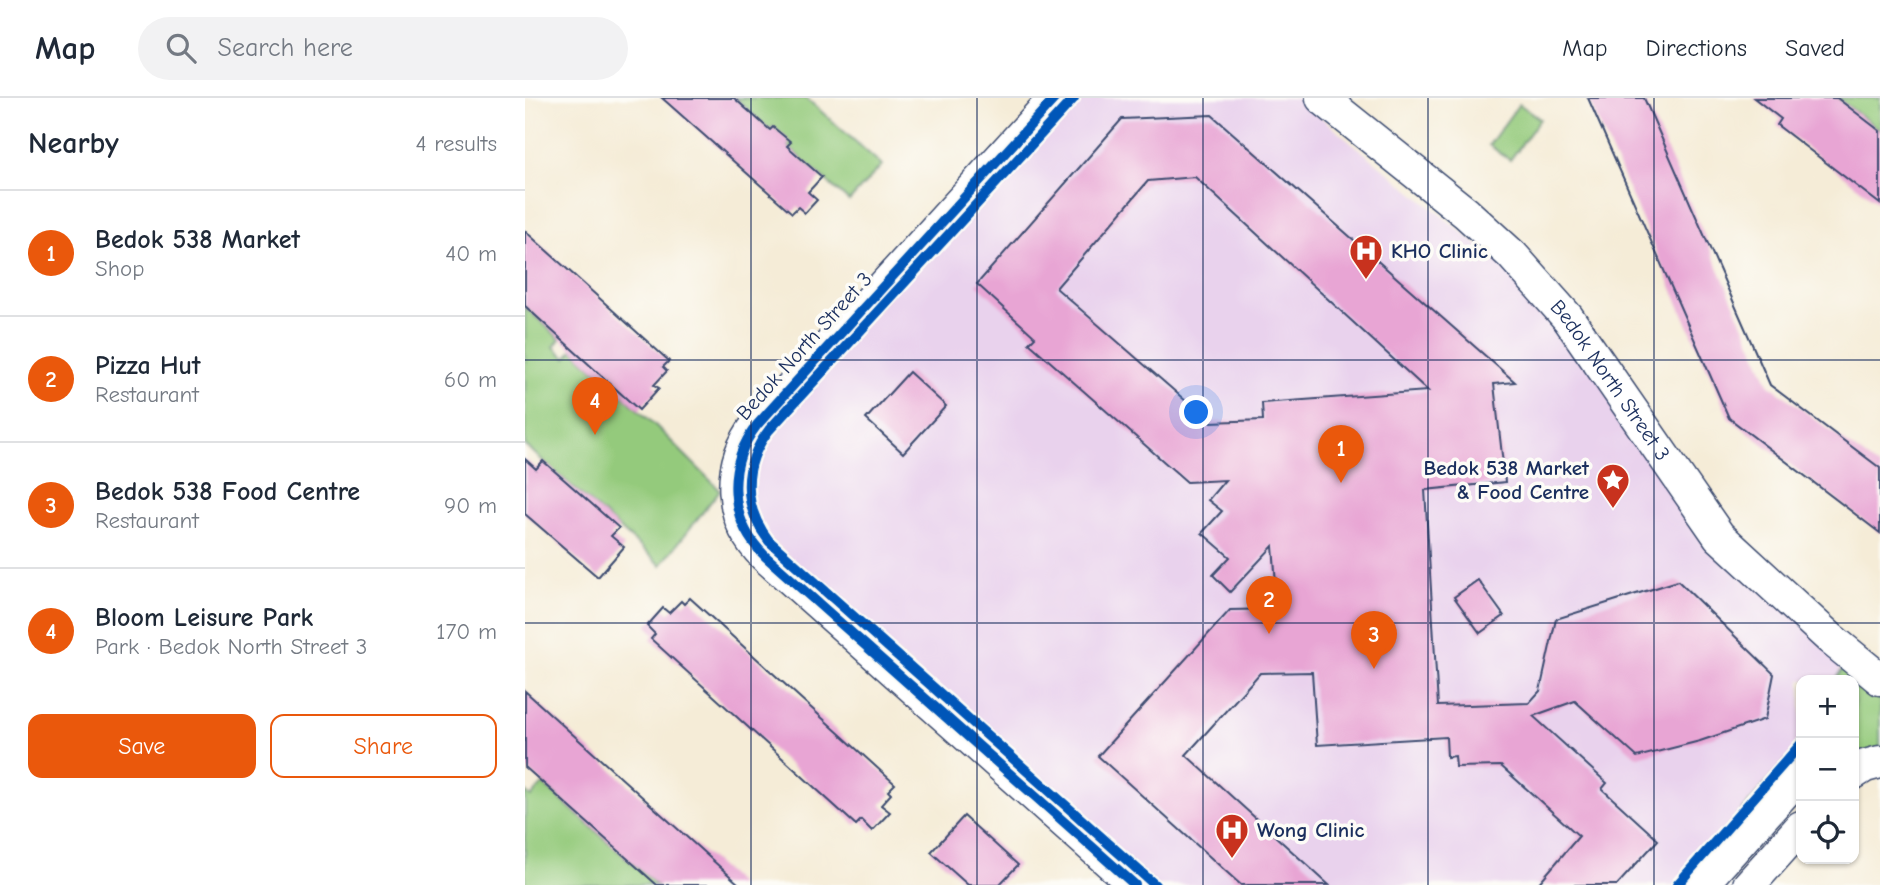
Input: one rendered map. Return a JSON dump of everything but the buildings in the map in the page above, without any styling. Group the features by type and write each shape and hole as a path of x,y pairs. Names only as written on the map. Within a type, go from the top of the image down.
{"street":[{"name":"Bedok North Street 3","path":"1055,98 757,425 748,437 739,458 735,473 735,496 743,525 759,550 1135,885"},
{"name":"Bedok North Street 3","path":"1322,98 1466,213 1512,254 1568,318 1719,536 1880,681"},
{"path":"1859,686 1880,681"},
{"path":"1859,758 1880,762"},
{"path":"1859,770 1880,762"},
{"path":"1701,885 1796,780"},
{"path":"1749,885 1796,833"}],"shaded area":[{"path":"1061,98 1297,98 1503,266 1543,308 1838,664 1841,671 1837,675 1796,675 1796,748 1676,885 1156,885 767,536 750,497 752,465 762,443"}],"green space":[{"path":"735,98 806,98 882,165 849,201 787,146 790,142 773,127 770,130"},
{"path":"1837,98 1880,98 1880,130"},
{"path":"1519,104 1540,119 1510,160 1489,145"},
{"path":"525,307 560,339 554,347 566,358 573,350 655,425 720,490 661,565 525,445"},
{"path":"1852,658 1880,679 1880,762 1859,757 1859,675 1838,675"},
{"path":"1796,750 1796,779 1700,885 1677,885"},
{"path":"543,784 657,885 525,885 525,792 531,797"}],"cycle path":[{"path":"1055,98 757,425 740,457 735,492 744,526 765,556 1135,885"},
{"path":"1074,98 769,430 760,443 750,471 750,500 760,528 769,541 1155,885"},
{"path":"1677,885 1796,750"}],"place":[{"name":"KHO Clinic","path":"1366,281"},
{"name":"Bloom Leisure Park","path":"595,435"},
{"name":"Bedok 538 Market","path":"1341,483"},
{"name":"Bedok 538 Market & Food Centre","path":"1613,510"},
{"name":"Pizza Hut","path":"1269,634"},
{"name":"Bedok 538 Food Centre","path":"1374,669"},
{"name":"Wong Clinic","path":"1232,860"}]}
